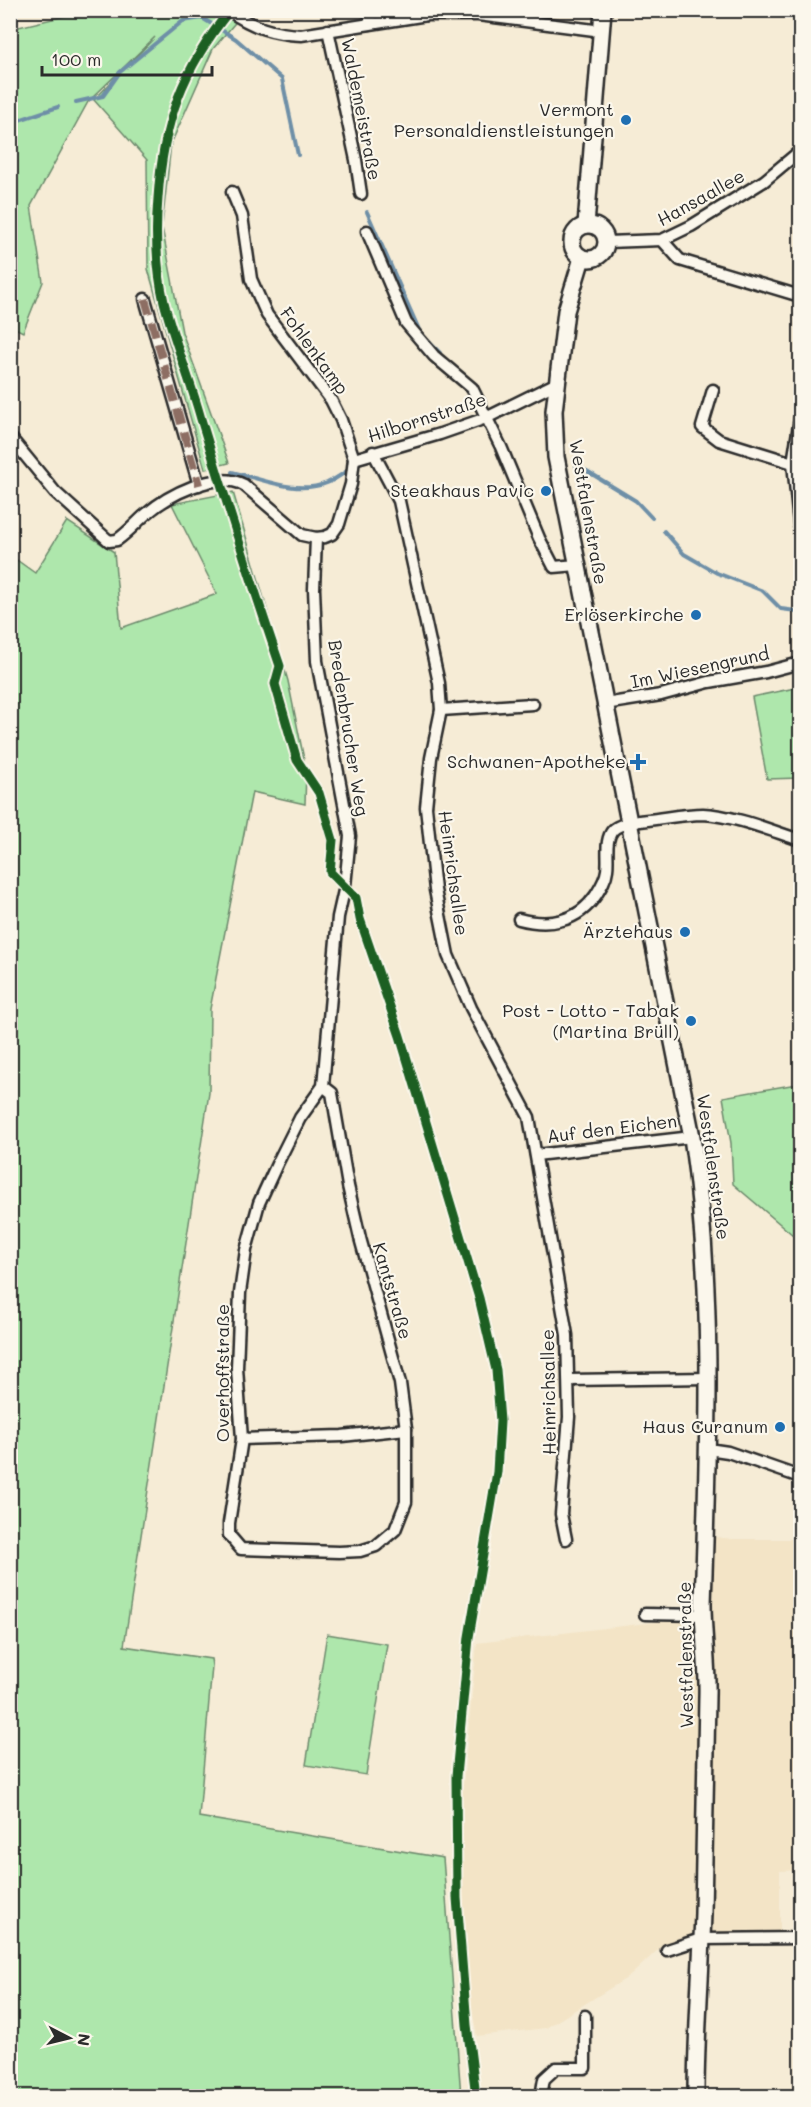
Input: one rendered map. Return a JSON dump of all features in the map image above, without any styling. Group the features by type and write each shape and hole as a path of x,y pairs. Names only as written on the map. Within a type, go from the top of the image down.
{"main road":[{"path":"586,225 603,10"},
{"path":"602,31 608,10"},
{"path":"586,225 600,228 607,242 599,256 588,260 574,251 572,240 576,230 586,225"},
{"name":"Westfalenstraße","path":"582,258 566,311 555,411 556,457 692,1137 701,1205 709,1378 703,1615 707,1692 701,1939 696,2027 696,2097"}],"street":[{"path":"228,10 246,23 276,33 302,34 427,15 478,15 602,31"},
{"path":"369,24 371,10"},
{"name":"Waldemeistraße","path":"328,30 356,160 361,194"},
{"name":"Hansaallee","path":"607,242 662,240 691,226 764,181 801,151"},
{"name":"Fohlenkamp","path":"232,192 242,216 251,279 267,315 332,400 354,459"},
{"path":"367,231 406,323 434,356 472,388 554,567 577,565"},
{"path":"662,240 680,260 801,296"},
{"path":"145,299 199,485"},
{"name":"Hilbornstraße","path":"316,538 332,534 339,525 351,484 354,459 486,418 557,383"},
{"path":"713,390 702,427 719,440 793,463"},
{"path":"801,418 793,463 801,534"},
{"path":"10,437 55,492 109,541 117,540 161,503 199,485 219,480 244,485 302,535 316,538"},
{"name":"Heinrichsallee","path":"373,453 399,501 439,683 441,711 431,758 426,807 435,890 448,955 471,1008 529,1117 536,1155 567,1335 569,1380 567,1454 561,1514 566,1539"},
{"name":"Bredenbrucher Weg","path":"316,538 314,589 317,661 350,836 345,886 338,917 323,1086"},
{"name":"Im Wiesengrund","path":"605,704 801,663"},
{"path":"441,711 533,704"},
{"path":"519,919 534,923 548,923 573,917 581,912 597,893 607,873 608,846 611,832 616,827 702,814 737,819 801,840"},
{"name":"Kantstraße","path":"229,1535 241,1549 254,1551 360,1551 376,1546 395,1530 406,1502 406,1429 400,1383 360,1238 348,1186 332,1093 323,1086"},
{"name":"Overhoffstraße","path":"229,1535 242,1439 237,1368 240,1293 246,1250 259,1203 277,1164 300,1118 323,1086"},
{"name":"Auf den Eichen","path":"536,1155 692,1137"},
{"path":"569,1380 709,1378"},
{"path":"242,1439 342,1436 406,1429"},
{"path":"708,1449 728,1452 766,1467 801,1477"},
{"path":"645,1614 703,1615"},
{"path":"668,1950 701,1939 801,1938"},
{"path":"541,2097 544,2079 556,2068 585,2068 585,2016"}],"shaded area":[{"path":"707,1536 732,1539 800,1539 798,1620 800,1621 800,1870 780,1871 780,1935 703,1933 664,1944 630,1976 546,2028 477,2036 471,2005 463,1892 462,1796 477,1643 691,1618"}],"green space":[{"path":"86,11 181,11 177,15 204,20 212,11 245,11 213,49 171,144 162,227 182,332 229,463 205,469 148,269 147,160 94,100 155,37 88,102 31,206 43,282 23,332 11,326 10,29"},
{"path":"233,492 288,681 306,769 305,804 252,792 210,1009 209,1093 124,1646 211,1659 199,1817 443,1858 461,2096 11,2096 11,556 35,573 67,521 114,552 121,628 217,594 172,504"},
{"path":"800,687 800,778 767,779 752,697"},
{"path":"800,1085 800,1241 733,1184 731,1143 723,1097"},
{"path":"327,1634 387,1644 366,1775 306,1765"}],"waterway":[{"path":"76,102 103,96 120,72 183,21 202,18 236,39 282,79 298,155"},
{"path":"10,123 58,107"},
{"path":"367,212 420,332"},
{"path":"424,337 440,353"},
{"path":"576,466 636,501 652,518"},
{"path":"232,472 279,485 303,487 327,483 347,471"},
{"path":"664,531 684,554 717,573 763,591 781,609 796,611 800,615"}],"marked path":[{"path":"145,299 199,485"}],"cycle path":[{"path":"230,10 213,32 187,76 170,121 157,211 156,237 161,289 172,331 280,666 275,684 297,760 319,793 333,840 330,872 356,898 360,919 400,1036 479,1298 496,1370 500,1421 497,1472 469,1637 456,1776 457,1898 467,2025 476,2096"}],"place":[{"name":"Vermont Personaldienstleistungen","path":"626,120"},
{"name":"Steakhaus Pavic","path":"546,491"},
{"name":"Erlöserkirche","path":"696,615"},
{"name":"Schwanen-Apotheke","path":"638,762"},
{"name":"Ärztehaus","path":"685,932"},
{"name":"Post - Lotto - Tabak (Martina Brüll)","path":"691,1021"},
{"name":"Haus Curanum","path":"780,1427"}]}
